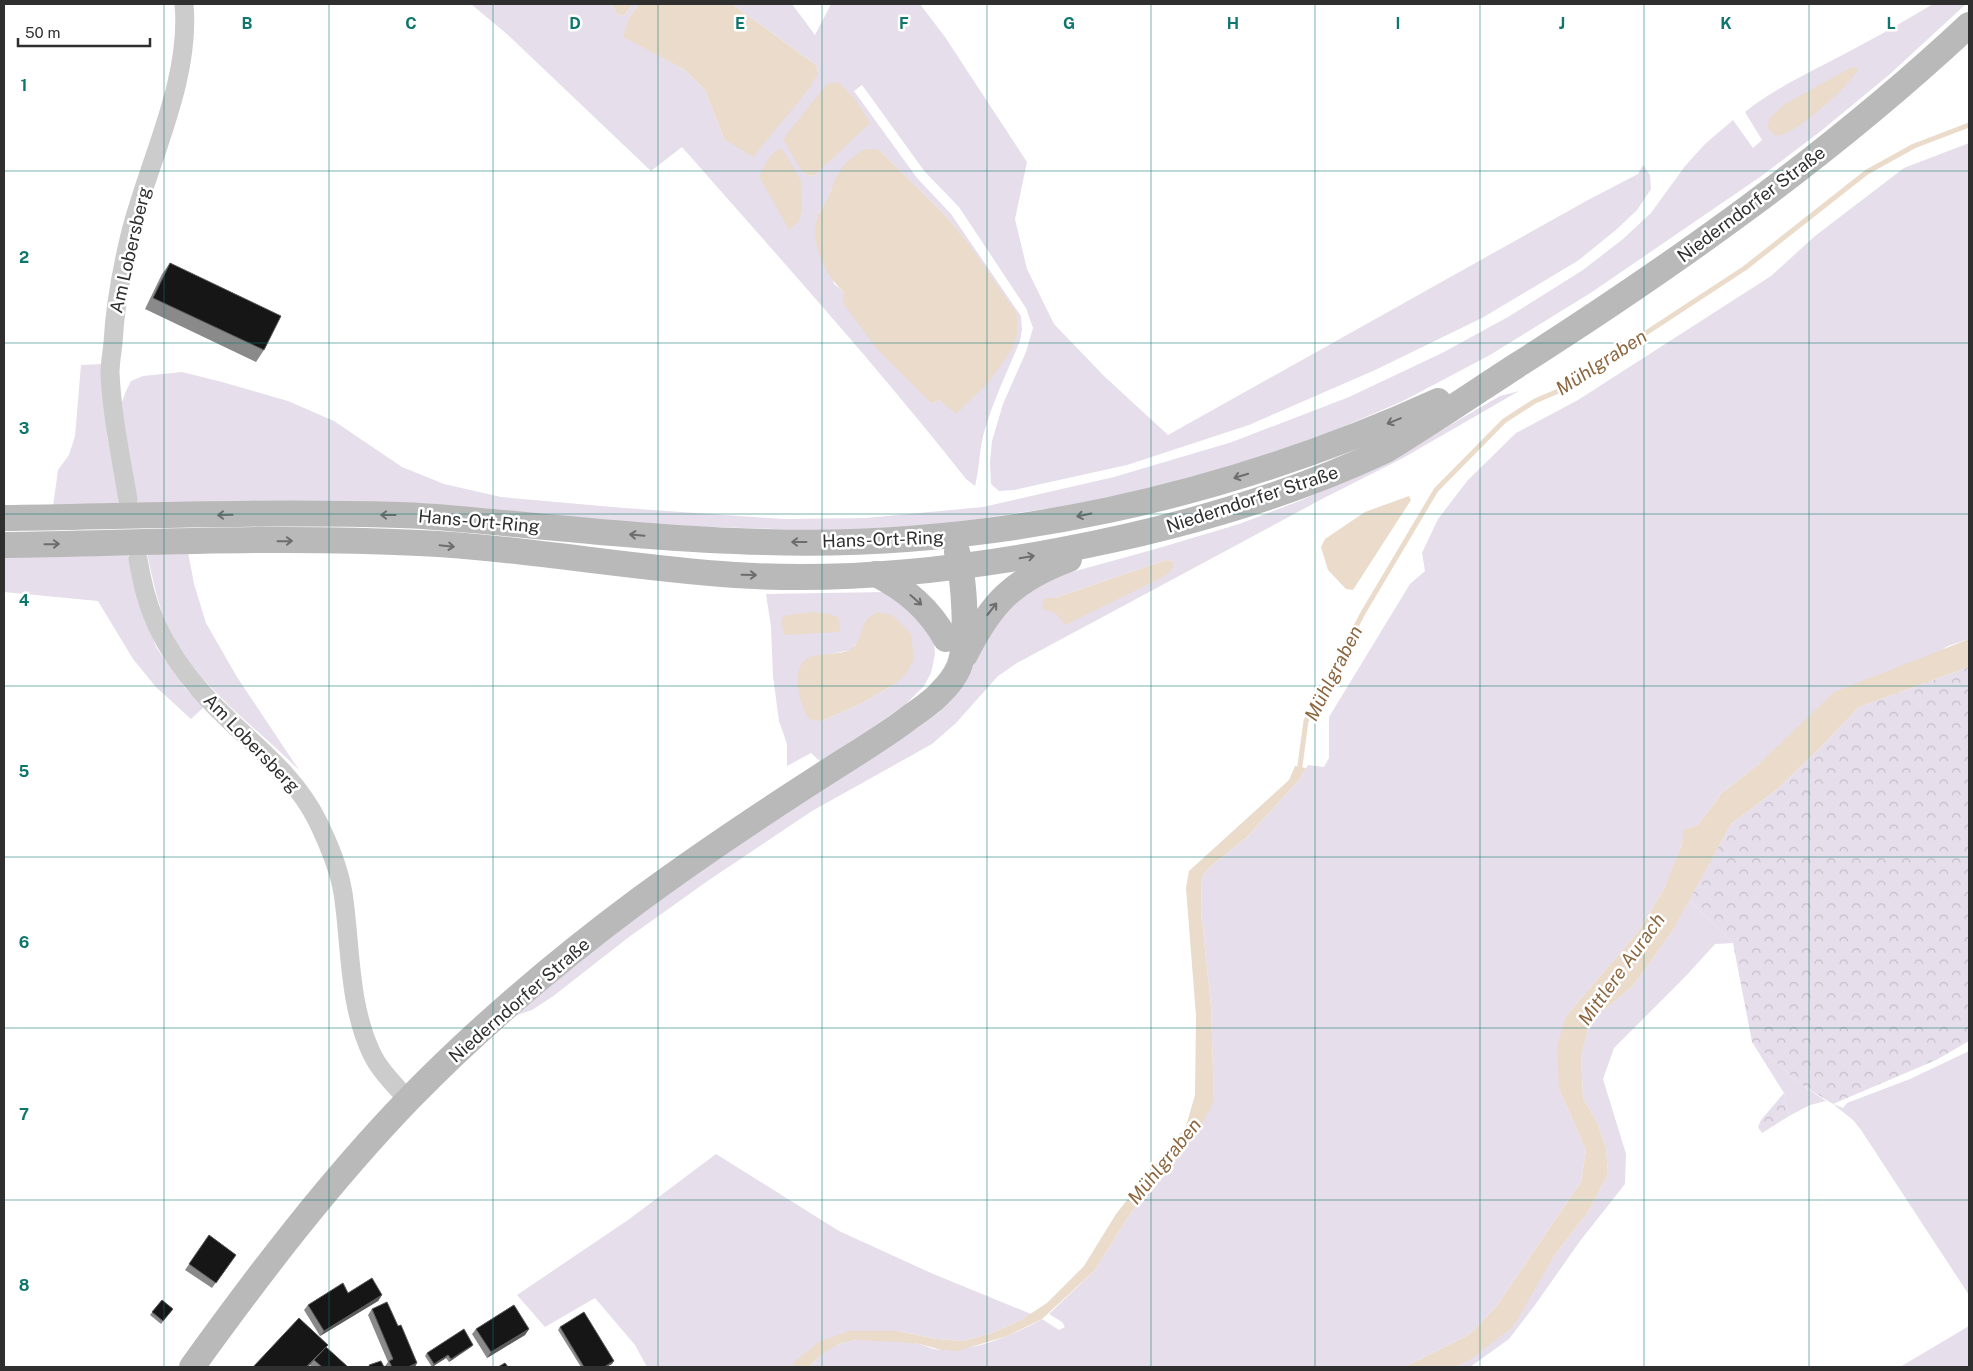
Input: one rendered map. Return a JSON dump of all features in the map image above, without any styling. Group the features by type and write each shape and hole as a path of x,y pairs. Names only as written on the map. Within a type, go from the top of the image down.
{"main road":[{"name":"Niederndorfer Straße","path":"954,568 1123,539 1274,496 1352,466 1386,450 1628,293 1766,195 1873,110 1969,24"},
{"name":"Niederndorfer Straße","path":"918,712 937,680 942,666 954,568 953,536 1016,528 1143,502 1203,488 1263,470 1335,445 1402,418 1518,365"},
{"name":"Hans-Ort-Ring","path":"4,518 402,515 658,537 756,542 843,542 953,536"},
{"path":"959,667 985,618 998,601 1015,586 1060,563 1123,539"},
{"name":"Hans-Ort-Ring","path":"4,545 314,540 421,543 735,575 826,576 954,568"},
{"name":"Niederndorfer Straße","path":"192,1367 254,1282 318,1201 408,1100 524,990 639,900 723,840 897,728 940,693 959,667 964,623 954,568"},
{"path":"876,574 896,584 927,610 946,639"}],"street":[{"name":"Am Lobersberg","path":"128,500 117,437 110,372 115,308 124,261 138,206 178,82 184,36 184,4"},
{"name":"Am Lobersberg","path":"138,559 145,592 157,626 173,654 195,685 274,762 301,792 317,820 335,859 343,891 353,988 362,1032 372,1055 408,1100"}],"green space":[{"path":"471,4 612,4 617,14 624,16 632,4 639,4 629,18 624,37 685,70 705,90 724,139 818,72 816,65 732,4 792,4 815,35 831,4 920,4 945,37 1027,162 1015,219 1027,269 1054,324 1104,376 1168,435 1588,200 1638,174 1643,165 1650,175 1651,189 1637,210 1579,260 1482,318 1373,371 1249,425 1127,465 1014,490 999,491 991,484 990,462 992,441 1003,404 1026,352 1033,328 1026,308 959,207 925,172 862,85 854,91 917,178 951,214 1021,316 1022,330 1020,341 985,429 975,486 966,479 862,353 682,147 651,171 508,35","holes":["869,123 815,175 809,176 802,171","879,150 945,215 968,243 956,413 939,400 932,404 844,292 834,284 819,212 827,201 831,189"]},
{"path":"1933,4 1966,4 1890,74 1821,131 1760,177 1592,292 1490,355 1403,401 1326,434 1224,470 1113,499 883,533 138,506 124,427 122,402 131,381 143,376 182,372 288,401 334,421 402,467 444,484 501,497 783,519 866,518 983,507 1114,477 1232,442 1349,397 1442,353 1508,317 1583,270 1623,239 1651,213 1685,166 1705,144 1733,120 1753,148 1762,140 1745,112 1787,84"},
{"path":"1969,143 1969,639 1948,646 1759,764 1722,793 1698,825 1684,830 1674,867 1665,887 1638,932 1566,1016 1559,1089 1586,1150 1581,1182 1496,1307 1470,1334 1405,1367 809,1367 823,1353 833,1347 857,1340 895,1340 919,1344 938,1350 954,1350 993,1341 1019,1331 1042,1319 1059,1330 1065,1327 1062,1322 1049,1314 1095,1270 1126,1220 1142,1198 1170,1168 1214,1101 1211,1006 1201,911 1202,876 1211,866 1246,838 1299,780 1308,765 1324,767 1329,758 1329,717 1410,584 1425,571 1422,553 1438,519 1468,480 1516,433 1578,400 1771,276 1815,236 1904,168"},
{"path":"102,364 107,435 120,506 53,506 58,470 69,455 75,436 81,365"},
{"path":"1519,391 1403,458 1322,499 1017,663 998,676 956,723 932,744 812,811 709,880 629,937 552,997 532,1010 517,1015 555,982 681,881 937,714 949,703 971,672 991,626 1006,605 1061,575 1239,524 1302,500 1400,454 1500,396","holes":["1166,560 1173,562 1065,624 1052,611 1045,598 1055,598"]},
{"path":"188,552 194,584 206,623 237,677 299,770 224,701 190,663 176,642 159,603 147,553"},
{"path":"128,553 134,582 156,647 185,688 204,707 191,719 156,687 133,659 98,601 4,592 4,556"},
{"path":"884,592 906,601 934,642 935,654 931,673 924,686 906,704 822,763 811,753 787,766 787,744 779,721 773,676 771,627 766,594","holes":["866,620 895,684 862,703 822,721 809,658 851,650 859,640"]},
{"path":"1969,667 1969,1041 1936,1060 1833,1104 1802,1085 1752,1042 1733,943 1689,900 1731,824 1775,791 1859,707"},
{"path":"1689,900 1733,943 1715,944 1614,1048 1603,1079 1626,1154 1625,1184 1580,1241 1509,1339 1470,1367 1455,1367 1468,1361 1554,1256 1588,1212 1608,1174 1606,1148 1598,1124 1583,1098 1581,1055 1590,1022 1633,986 1673,930"},
{"path":"1752,1042 1802,1085 1826,1101 1810,1105 1789,1116 1784,1093"},
{"path":"1969,1051 1969,1295 1861,1130 1853,1120 1833,1104 1843,1108 1847,1103 1910,1079"},
{"path":"1784,1093 1789,1116 1762,1133 1758,1127 1761,1120"},
{"path":"716,1154 839,1231 931,1273 1031,1314 992,1333 963,1341 937,1339 897,1331 849,1331 797,1360 791,1367 647,1367 635,1345 595,1298 545,1327 517,1295 628,1220"},
{"path":"1969,1326 1969,1367 1900,1367"}],"water":[{"path":"612,4 632,4 624,16 617,14"},
{"path":"639,4 732,4 816,65 818,73 808,90 753,157 724,139 705,90 685,70 623,37 629,18"},
{"path":"1852,67 1858,68 1847,84 1803,123 1785,134 1775,136 1767,127 1770,118 1785,104"},
{"path":"838,82 855,99 870,123 815,175 809,176 802,171 783,139 827,84"},
{"path":"779,149 783,150 801,181 802,209 799,221 789,230 759,176 770,156"},
{"path":"865,149 879,150 945,215 968,243 1017,314 1017,335 1012,349 988,383 956,414 939,400 932,404 877,349 843,303 844,292 830,276 820,256 815,234 819,213 840,170 849,160"},
{"path":"1409,496 1411,500 1353,590 1346,589 1328,570 1321,547 1325,539 1365,512"},
{"path":"1166,560 1173,562 1173,567 1163,577 1065,625 1055,614 1042,609 1045,598 1055,598"},
{"path":"810,612 830,614 839,618 840,632 785,635 781,624 783,616"},
{"path":"877,612 892,615 911,634 914,660 906,673 895,684 862,703 822,721 809,719 802,705 798,686 799,669 803,662 810,657 851,649 859,640 863,625"},
{"name":"Mittlere Aurach","path":"1969,639 1969,667 1859,707 1775,791 1731,824 1673,930 1633,986 1590,1022 1581,1056 1583,1098 1598,1124 1606,1148 1608,1174 1588,1212 1554,1256 1513,1327 1468,1361 1455,1367 1405,1367 1470,1334 1496,1307 1581,1182 1586,1150 1559,1089 1557,1046 1566,1016 1638,932 1665,887 1682,844 1683,830 1698,825 1722,793 1759,764 1834,692"},
{"path":"1295,766 1306,768 1299,780 1246,838 1211,866 1202,876 1201,911 1211,1006 1214,1101 1195,1137 1142,1198 1095,1270 1042,1319 1007,1336 958,1351 941,1350 920,1344 855,1340 839,1344 822,1354 809,1367 791,1367 796,1360 820,1341 849,1331 897,1331 937,1339 963,1341 992,1333 1021,1320 1047,1303 1084,1266 1116,1214 1186,1126 1195,1095 1196,1016 1186,888 1189,871 1289,780"}],"building":[{"path":"170,263 281,316 264,350 153,298"},
{"path":"209,1235 236,1255 216,1283 189,1264"},
{"path":"372,1278 382,1295 324,1331 308,1305 343,1283 348,1293"},
{"path":"162,1300 173,1309 163,1321 152,1312"},
{"path":"387,1302 398,1326 401,1325 417,1363 408,1367 392,1367 389,1361 393,1359 372,1309"},
{"path":"514,1305 529,1329 491,1352 476,1329"},
{"path":"584,1312 614,1361 604,1367 584,1367 560,1327"},
{"path":"299,1318 328,1345 306,1367 253,1367"},
{"path":"464,1329 473,1345 451,1359 448,1355 434,1364 427,1353"},
{"path":"326,1347 348,1367 322,1367 314,1360"},
{"path":"381,1361 384,1367 370,1367 369,1365"},
{"path":"505,1363 508,1367 498,1367"}],"waterway":[{"name":"Mühlgraben","path":"1299,773 1306,721 1363,613 1436,490 1504,421 1535,401 1556,392 1745,268 1867,172 1914,146 1969,125"}]}
